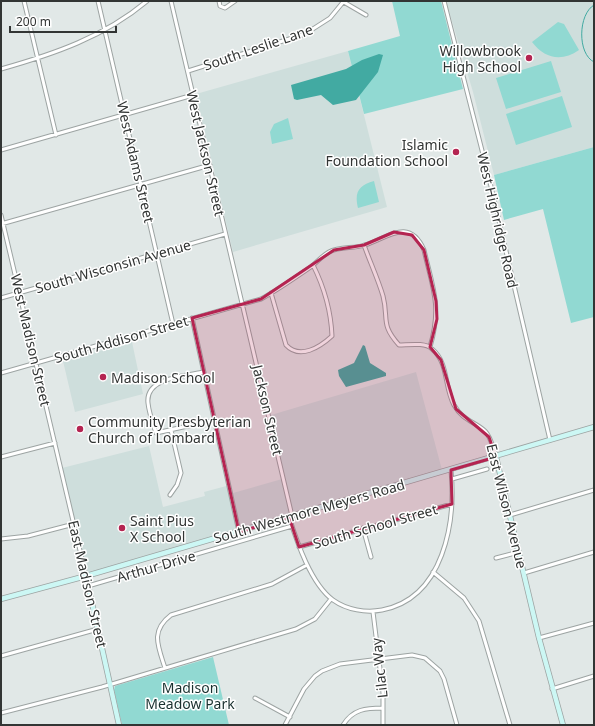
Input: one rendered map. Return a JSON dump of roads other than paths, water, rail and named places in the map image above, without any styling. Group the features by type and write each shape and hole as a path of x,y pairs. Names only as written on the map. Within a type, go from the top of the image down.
{"street":[{"path":"24,1 56,135"},
{"name":"West Adams Street","path":"98,1 173,324"},
{"path":"1,69 69,48 105,30 147,1"},
{"name":"West Jackson Street","path":"171,1 242,304"},
{"path":"219,1 220,6 225,8 235,1"},
{"path":"343,1 366,15"},
{"name":"South Leslie Lane","path":"188,71 305,34 323,24 343,1"},
{"name":"West Highridge Road","path":"444,1 489,178 550,440"},
{"path":"1,150 193,95"},
{"path":"2,224 210,165"},
{"name":"West Madison Street","path":"1,215 55,443"},
{"name":"South Addison Street","path":"1,373 261,299 313,265 324,255 334,250 364,245 390,233 404,232 412,235 422,246 434,292 437,319 430,347"},
{"name":"South Wisconsin Avenue","path":"1,298 225,234"},
{"path":"364,245 382,294 386,327 390,335 399,345 419,345 430,347"},
{"path":"271,293 286,345 291,350 297,352 319,347 332,336 332,323 322,284 313,265"},
{"name":"Jackson Street","path":"242,304 292,526 307,565 332,599"},
{"path":"192,318 239,532"},
{"name":"East Wilson Avenue","path":"430,347 441,360 453,404 466,420 484,430 489,437 496,457 539,638 563,725"},
{"path":"204,372 162,382 151,389 148,398 148,405 156,433 215,420"},
{"name":"South Westmore Meyers Road","path":"1,599 291,517 594,427"},
{"path":"170,495 177,485 181,473 171,430"},
{"path":"1,457 55,443"},
{"name":"East Madison Street","path":"55,443 120,725"},
{"path":"452,479 488,469"},
{"path":"1,713 111,684 302,627 315,619 332,599 351,609 373,612 396,606 410,598 433,572 447,540 451,521 452,504 451,470"},
{"path":"510,515 594,490"},
{"name":"South School Street","path":"299,547 452,504"},
{"path":"1,539 28,536 74,524"},
{"name":"Arthur Drive","path":"88,586 292,526"},
{"path":"363,528 371,557"},
{"path":"496,558 519,552"},
{"path":"524,573 594,552"},
{"name":"South School Street","path":"159,629 166,619 179,611 272,584 307,565"},
{"path":"433,572 461,595 479,621 510,725"},
{"name":"Lilac Way","path":"373,612 383,708 383,725"},
{"path":"539,638 594,623"},
{"path":"154,627 159,629 157,643 165,668"},
{"path":"1,656 98,629"},
{"path":"285,725 304,689 315,676 322,671 340,664 412,655 425,658 434,666 444,679 457,725"},
{"path":"552,689 594,676"},
{"path":"255,698 290,717"},
{"path":"343,725 348,718 358,711 383,708"}],"waterway":[{"path":"594,5 589,10 582,25 582,43 588,58 594,62"}],"place":[{"name":"Willowbrook High School","path":"529,58"},
{"name":"Islamic Foundation School","path":"456,152"},
{"name":"Madison School","path":"103,377"},
{"name":"Community Presbyterian Church of Lombard","path":"80,429"},
{"name":"Saint Pius X School","path":"122,528"}],"park label":[{"name":"Madison Meadow Park","path":"190,696"}]}
